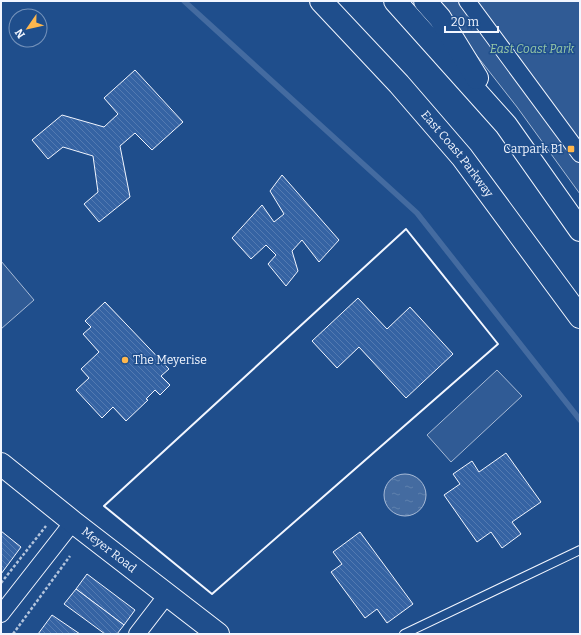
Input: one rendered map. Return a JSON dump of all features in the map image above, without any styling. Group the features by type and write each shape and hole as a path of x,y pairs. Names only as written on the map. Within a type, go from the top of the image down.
{"main road":[{"name":"East Coast Parkway","path":"321,1 399,84 462,157 580,317"},
{"path":"395,1 506,124"},
{"path":"425,1 440,18 506,124 580,230"},
{"name":"Meyer Road","path":"1,464 73,522 218,634"}],"street":[{"path":"467,1 580,154"},
{"path":"1,614 73,522"},
{"path":"137,634 167,595"}],"lane":[{"path":"404,634 580,550"}],"path":[{"path":"1,583 73,522"},
{"path":"13,634 73,522"}],"shaded area":[{"name":"East Coast Park","path":"432,1 580,1 580,194 517,107 452,24"},
{"path":"1,261 34,300 1,329"},
{"path":"497,370 522,396 451,462 427,435"}],"water":[{"path":"405,474 413,476 422,484 426,495 424,503 416,512 405,516 397,514 388,506 384,495 386,487 394,478"}],"building":[{"path":"135,70 183,122 152,150 135,133 120,146 130,197 99,222 84,204 98,192 93,156 63,147 48,159 32,140 62,115 104,127 118,114 104,98"},
{"path":"282,175 339,240 319,262 302,240 292,251 298,271 286,286 268,264 276,255 266,245 251,259 232,238 262,205 274,222 284,214 270,191"},
{"path":"358,298 387,329 410,307 453,354 406,398 359,347 337,368 312,341"},
{"name":"The Meyerise","path":"105,302 169,369 161,376 170,385 160,395 155,390 146,399 148,400 126,421 113,407 102,418 76,390 89,378 81,369 99,352 83,334 91,327 85,321"},
{"path":"506,453 541,502 512,522 521,534 502,548 491,532 477,542 444,495 460,484 453,474 472,461 479,472"},
{"path":"1,531 21,547 1,574"},
{"path":"360,532 413,604 387,623 377,609 365,618 331,572 342,564 333,552"},
{"path":"87,574 135,610 124,625 76,589"},
{"path":"76,589 124,625 117,634 105,634 64,604"},
{"path":"52,615 80,634 38,634"}],"waterway":[{"path":"184,1 417,213 580,420"}],"wall":[{"path":"406,229 498,344 212,594 104,506 406,229"}],"place":[{"name":"Carpark B1","path":"571,149"},
{"name":"The Meyerise","path":"125,360"}]}
